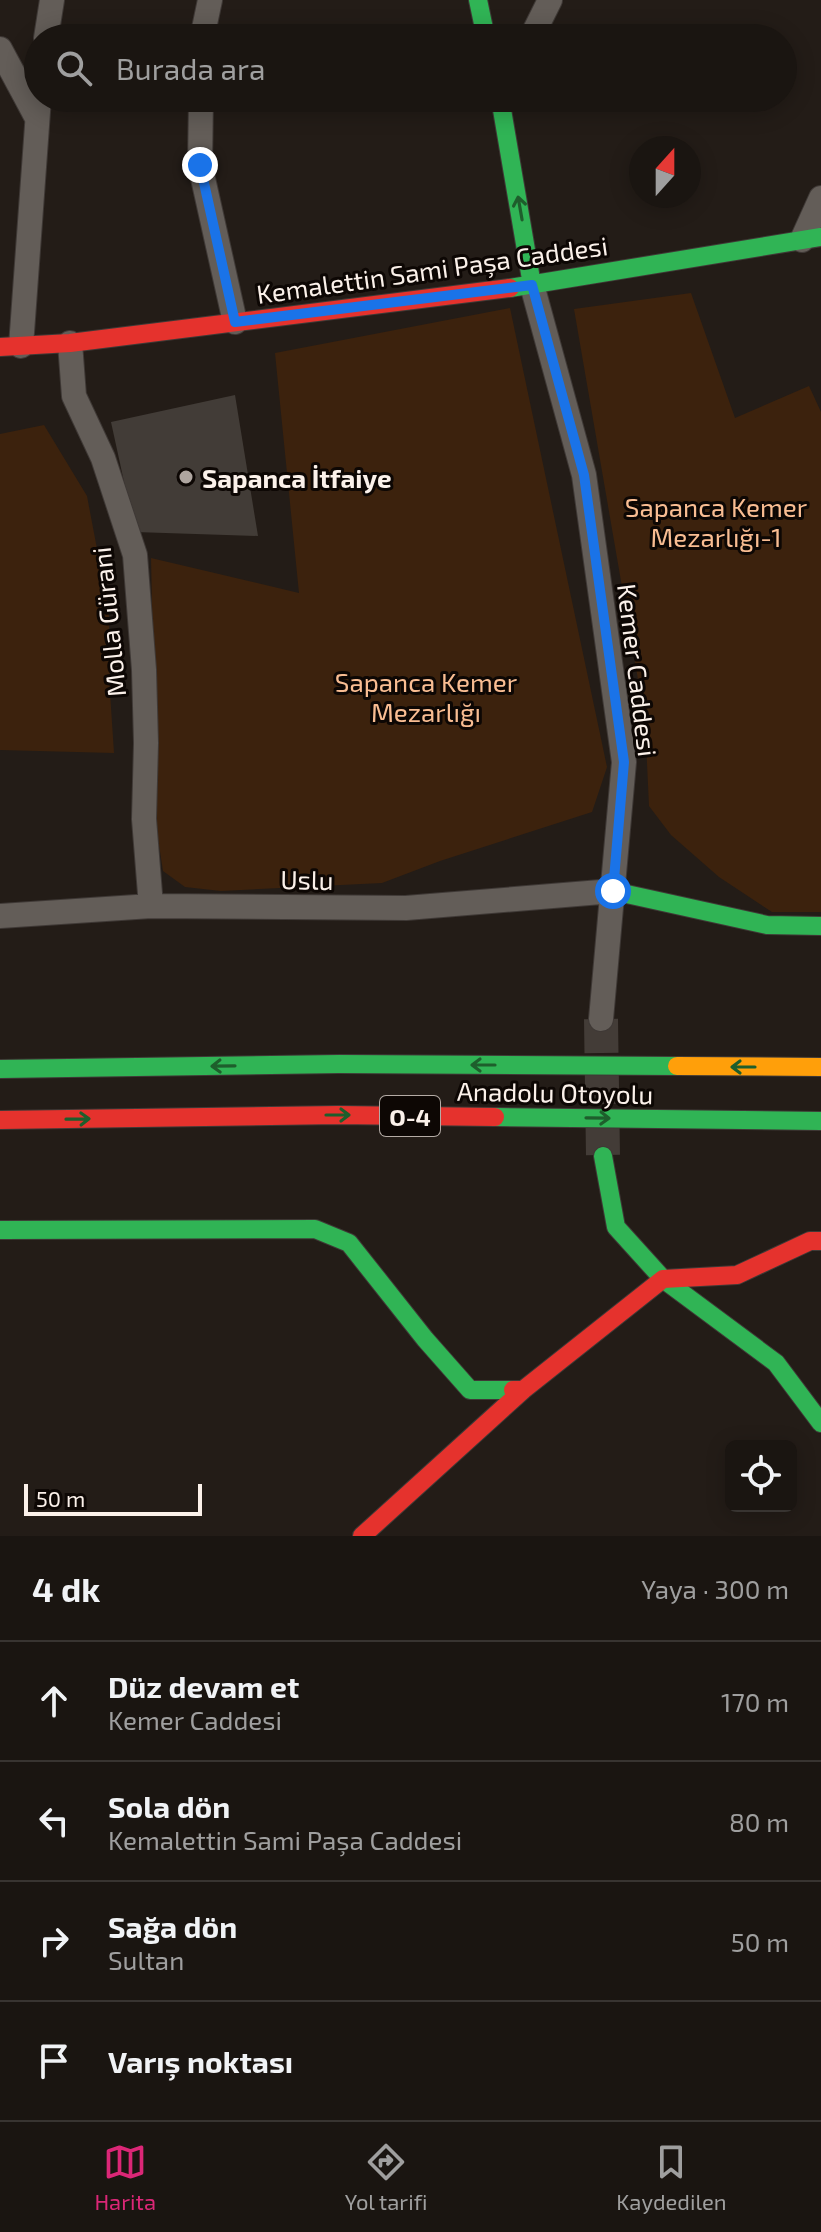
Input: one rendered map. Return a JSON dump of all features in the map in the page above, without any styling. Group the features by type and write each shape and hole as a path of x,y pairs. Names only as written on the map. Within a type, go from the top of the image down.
{"main road":[{"path":"478,0 483,24"},
{"name":"Kemer Caddesi","path":"503,112 532,285"},
{"name":"Kemalettin Sami Paşa Caddesi","path":"10,346 70,343 532,285 812,238"},
{"path":"613,891 767,925 821,926"},
{"name":"Anadolu Otoyolu","path":"0,1069 339,1064 821,1067"},
{"name":"Anadolu Otoyolu","path":"0,1120 354,1115 821,1121"},
{"path":"603,1156 616,1227 663,1279 776,1363 821,1423"},
{"path":"0,1230 315,1229 349,1243 470,1390 523,1390"},
{"path":"362,1536 523,1390 663,1279 737,1275 810,1241 821,1241"}],"street":[{"path":"48,24 52,0"},
{"path":"205,24 210,0"},
{"path":"538,24 550,0"},
{"path":"0,49 24,86"},
{"path":"10,346 38,112"},
{"path":"201,112 200,165 235,322"},
{"path":"506,126 510,112"},
{"path":"812,238 821,198"},
{"name":"Kemer Caddesi","path":"532,285 584,475 624,762 601,1019"},
{"name":"Molla Gürani","path":"70,343 74,396 103,458 135,555 144,670 144,819 151,906"},
{"name":"Uslu","path":"0,916 151,906 406,908 613,891"}],"green space":[{"name":"Sapanca Kemer Mezarlığı-1","path":"691,293 735,418 809,386 821,412 821,912 772,912 719,877 671,835 649,806 645,720 574,309"},
{"name":"Sapanca Kemer Mezarlığı","path":"510,308 607,767 592,812 382,883 221,891 185,887 163,871 157,832 151,558 299,593 275,353"},
{"path":"44,425 87,496 109,612 114,753 0,750 0,434"}],"building":[{"name":"Sapanca İtfaiye","path":"235,395 258,536 135,532 111,422"}],"tunnel":[{"path":"601,1019 603,1156"}],"traffic: fast":[{"path":"478,0 483,24"},
{"path":"502,112 532,285"},
{"path":"510,288 821,237"},
{"path":"613,891 767,925 821,926"},
{"path":"0,1069 339,1064 677,1066"},
{"path":"495,1117 821,1121"},
{"path":"603,1156 616,1227 663,1279 776,1363 821,1423"},
{"path":"0,1230 315,1229 349,1243 470,1390 513,1390"}],"traffic: slow":[{"path":"677,1066 821,1067"}],"traffic: jam":[{"path":"0,347 70,343 510,288"},
{"path":"0,1120 338,1115 495,1117"},
{"path":"513,1390 523,1390 663,1279 737,1275 810,1241 821,1241"},
{"path":"362,1536 523,1390"}],"place":[{"name":"Sapanca İtfaiye","path":"186,477"}],"route":[{"path":"200,165 235,322 532,285 584,475 624,762 613,891"}]}
